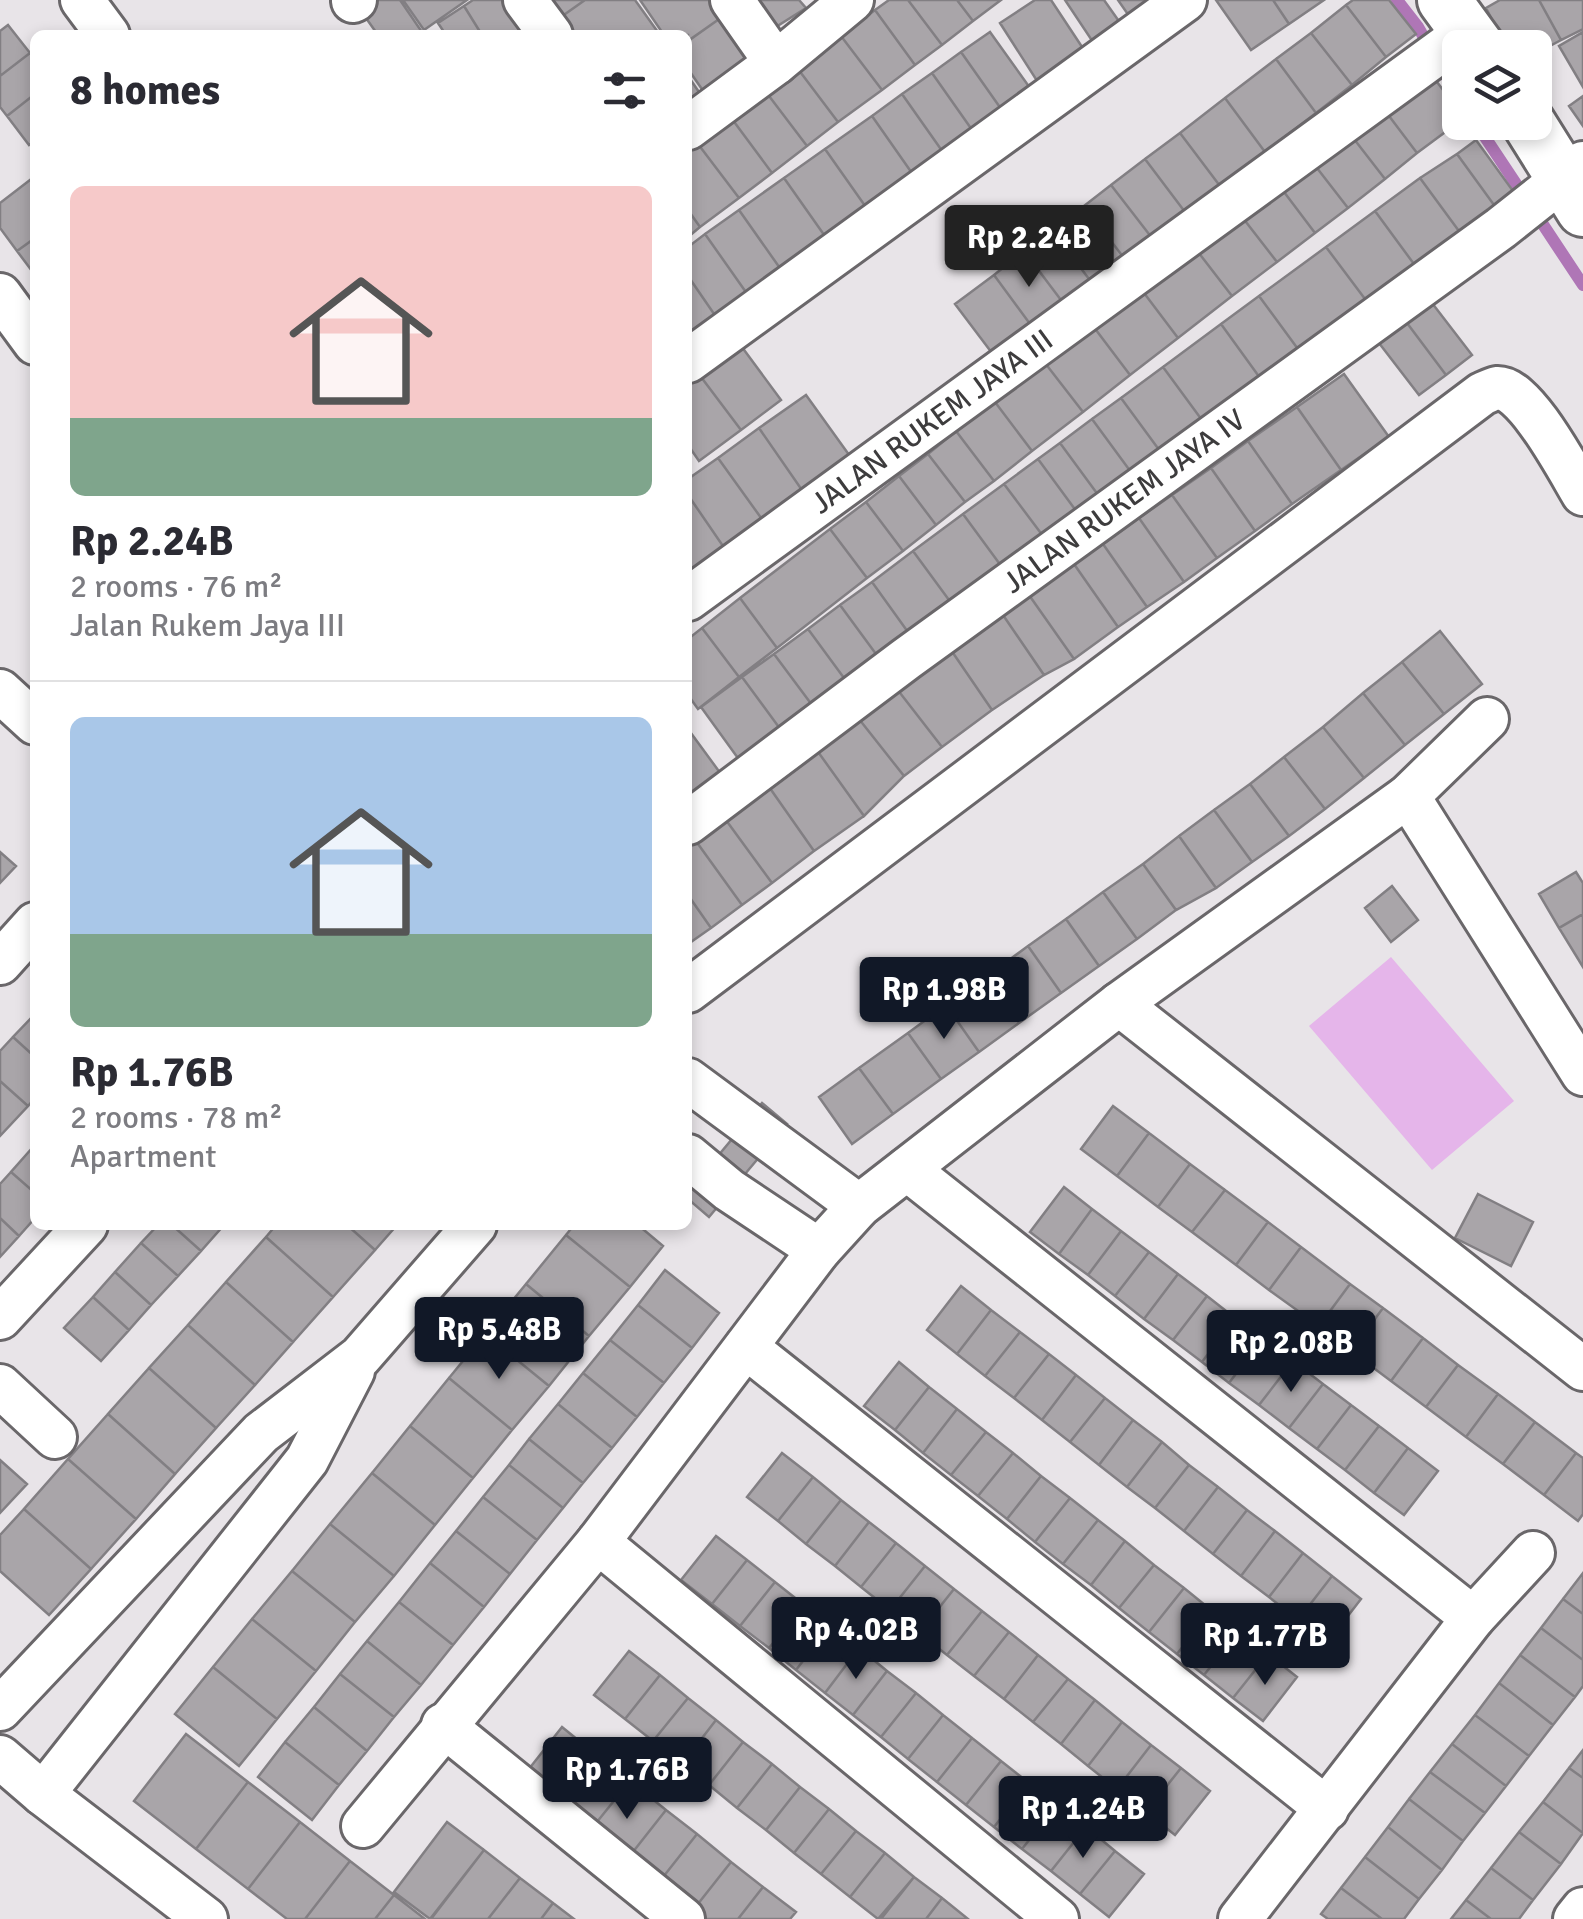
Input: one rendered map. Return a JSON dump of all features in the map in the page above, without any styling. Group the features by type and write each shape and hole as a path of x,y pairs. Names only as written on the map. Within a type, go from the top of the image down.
{"street":[{"path":"82,0 104,30"},
{"path":"525,0 546,30"},
{"path":"732,0 776,63"},
{"path":"692,125 852,0"},
{"path":"692,358 1185,0"},
{"name":"JALAN RUKEM JAYA III","path":"692,597 1458,27"},
{"path":"1537,140 1561,189"},
{"name":"JALAN RUKEM JAYA IV","path":"692,820 906,659 1561,189"},
{"path":"0,295 30,336"},
{"path":"692,988 1482,394 1497,388 1517,396 1583,494"},
{"path":"0,691 30,718"},
{"path":"363,1826 598,1542 818,1250 859,1206 1120,1004 1408,796 1487,719"},
{"path":"1408,796 1583,1074"},
{"path":"0,963 30,930"},
{"path":"1120,1004 1583,1369"},
{"path":"692,1083 859,1206"},
{"path":"692,1159 729,1190 818,1250"},
{"path":"908,1169 1472,1618"},
{"path":"0,1318 81,1230"},
{"path":"0,1709 262,1433 360,1357 471,1230"},
{"path":"746,1347 1327,1810"},
{"path":"43,1794 307,1460 360,1357"},
{"path":"0,1386 55,1437"},
{"path":"598,1542 1057,1919"},
{"path":"1240,1919 1472,1618 1533,1553"},
{"path":"443,1726 683,1919"},
{"path":"0,1757 206,1919"},
{"path":"1575,1919 1583,1909"}],"shaded area":[{"path":"1391,957 1514,1101 1432,1170 1309,1026"}],"building":[{"path":"376,0 400,0 421,30 374,30 361,11"},
{"path":"403,0 467,0 424,30"},
{"path":"473,0 508,0 523,30 479,30 464,6"},
{"path":"534,0 585,0 551,24"},
{"path":"585,0 635,0 656,30 555,30 551,24"},
{"path":"640,0 725,0 732,10 692,38 692,30 661,30"},
{"path":"745,0 799,0 806,8 771,30"},
{"path":"889,0 908,0 942,45 915,65 875,10"},
{"path":"908,0 957,0 973,21 942,45"},
{"path":"957,0 1001,0 973,21"},
{"path":"1035,0 1051,0 1088,56 1041,87 1000,23"},
{"path":"1065,0 1104,0 1123,27 1095,45"},
{"path":"1118,0 1167,0 1134,23"},
{"path":"1216,0 1273,0 1289,24 1251,50"},
{"path":"1273,0 1324,0 1289,24"},
{"path":"1353,0 1389,0 1416,34 1386,57 1346,5"},
{"path":"1500,0 1539,0 1561,40 1552,45 1552,30 1498,30 1486,8"},
{"path":"1539,0 1583,0 1583,29 1561,40"},
{"path":"1346,5 1386,57 1352,85 1311,33"},
{"path":"464,6 479,30 443,30 438,23"},
{"path":"732,10 763,55 706,95 692,75 692,38"},
{"path":"875,10 915,65 882,90 841,36"},
{"path":"8,25 30,53 0,76 0,31"},
{"path":"990,32 1040,102 1011,123 961,52"},
{"path":"1583,32 1583,87 1559,46"},
{"path":"1311,33 1352,85 1316,113 1276,59"},
{"path":"841,36 882,90 838,122 798,69"},
{"path":"961,52 1011,123 982,144 932,73"},
{"path":"30,53 30,98 7,116 0,107 0,76"},
{"path":"1276,59 1316,113 1265,152 1225,98"},
{"path":"798,69 838,122 807,146 766,92"},
{"path":"1427,69 1442,89 1442,134 1417,153 1380,104"},
{"path":"932,73 982,144 952,165 902,94"},
{"path":"692,82 701,95 692,102"},
{"path":"766,92 807,146 772,173 732,119"},
{"path":"902,94 952,165 921,186 872,116"},
{"path":"1583,96 1583,126 1569,106"},
{"path":"30,98 30,144 29,145 7,116"},
{"path":"1225,98 1265,152 1220,186 1180,133"},
{"path":"1380,104 1417,153 1385,179 1347,130"},
{"path":"872,116 921,186 875,220 825,149"},
{"path":"732,119 772,173 739,198 698,144"},
{"path":"1347,130 1385,179 1348,208 1310,159"},
{"path":"1180,133 1220,186 1185,212 1145,159"},
{"path":"1476,140 1521,202 1502,216 1457,154"},
{"path":"698,144 739,198 700,227 692,216 692,149"},
{"path":"825,149 875,220 834,249 784,178"},
{"path":"1457,154 1502,216 1467,242 1420,178"},
{"path":"1145,159 1185,212 1152,238 1111,185"},
{"path":"1310,159 1348,208 1315,233 1278,184"},
{"path":"784,178 834,249 789,281 739,210"},
{"path":"1420,178 1467,242 1422,275 1375,211"},
{"path":"30,180 30,242 17,251 0,228 0,203"},
{"path":"1278,184 1315,233 1277,262 1239,213"},
{"path":"1111,185 1152,238 1124,258 1084,206"},
{"path":"1084,206 1124,258 1092,283 1052,230"},
{"path":"739,210 789,281 755,305 705,234"},
{"path":"1375,211 1422,275 1374,311 1326,247"},
{"path":"1239,213 1277,262 1232,296 1195,248"},
{"path":"692,216 700,227 692,234"},
{"path":"1052,230 1092,283 1064,304 1024,251"},
{"path":"705,234 755,305 723,327 692,282 692,244"},
{"path":"30,242 30,268 17,251"},
{"path":"1326,247 1374,311 1306,360 1259,296"},
{"path":"1195,248 1232,296 1178,338 1141,289"},
{"path":"1024,251 1064,304 1033,328 994,275"},
{"path":"994,275 1033,328 995,357 955,304"},
{"path":"692,282 723,327 692,344"},
{"path":"1141,289 1178,338 1130,375 1093,326"},
{"path":"1259,296 1306,360 1268,389 1221,324"},
{"path":"1432,303 1472,355 1446,375 1407,323"},
{"path":"1407,323 1446,375 1419,395 1379,343"},
{"path":"1221,324 1268,389 1210,431 1163,367"},
{"path":"1093,326 1130,375 1083,412 1045,363"},
{"path":"736,339 781,400 741,430 695,369"},
{"path":"1045,363 1083,412 1032,451 995,402"},
{"path":"1163,367 1210,431 1168,462 1121,398"},
{"path":"695,369 741,430 699,461 692,451"},
{"path":"1344,374 1389,437 1341,470 1297,407"},
{"path":"806,395 852,459 804,493 759,428"},
{"path":"1121,398 1168,462 1139,483 1092,419"},
{"path":"995,402 1032,451 994,481 956,431"},
{"path":"1297,407 1341,470 1292,504 1248,441"},
{"path":"1092,419 1139,483 1107,507 1060,443"},
{"path":"759,428 804,493 764,522 718,458"},
{"path":"956,431 994,481 965,502 928,454"},
{"path":"1248,441 1292,504 1255,531 1211,468"},
{"path":"1060,443 1107,507 1085,523 1038,459"},
{"path":"928,454 965,502 936,525 899,476"},
{"path":"718,458 764,522 725,549 692,501 692,476"},
{"path":"1038,459 1085,523 1052,548 1004,484"},
{"path":"1211,468 1255,531 1217,558 1172,495"},
{"path":"899,476 936,525 903,551 866,502"},
{"path":"1004,484 1052,548 1010,578 963,514"},
{"path":"1172,495 1217,558 1184,582 1139,518"},
{"path":"692,501 725,549 692,573"},
{"path":"866,502 903,551 867,578 830,529"},
{"path":"963,514 1010,578 960,615 913,551"},
{"path":"1139,518 1184,582 1147,607 1103,544"},
{"path":"830,529 867,578 777,648 740,598"},
{"path":"1103,544 1147,607 1118,627 1074,564"},
{"path":"913,551 960,615 918,646 872,582"},
{"path":"1074,564 1118,627 1074,659 1029,595"},
{"path":"872,582 918,646 887,669 840,605"},
{"path":"1029,595 1074,659 1044,675 1003,615"},
{"path":"740,598 777,648 739,677 702,628"},
{"path":"840,605 887,669 855,693 808,629"},
{"path":"1003,615 1044,675 992,710 951,650"},
{"path":"702,628 739,677 698,709 692,701 692,636"},
{"path":"808,629 855,693 821,717 774,654"},
{"path":"1440,631 1482,684 1444,714 1402,662"},
{"path":"951,650 992,710 942,747 897,689"},
{"path":"774,654 821,717 789,741 742,677"},
{"path":"1402,662 1444,714 1405,745 1363,693"},
{"path":"742,677 789,741 748,772 701,707"},
{"path":"897,689 942,747 904,776 859,719"},
{"path":"1363,693 1405,745 1364,778 1323,727"},
{"path":"859,719 904,776 864,816 816,749"},
{"path":"1323,727 1364,778 1325,809 1284,757"},
{"path":"692,734 729,785 692,813"},
{"path":"816,749 864,816 814,851 767,784"},
{"path":"1284,757 1325,809 1289,836 1250,784"},
{"path":"767,784 814,851 772,883 723,816"},
{"path":"1250,784 1289,836 1252,862 1214,810"},
{"path":"1214,810 1252,862 1216,888 1179,836"},
{"path":"723,816 772,883 742,905 693,837"},
{"path":"1179,836 1216,888 1176,910 1143,864"},
{"path":"692,838 742,905 711,928 692,901"},
{"path":"0,852 16,866 0,883"},
{"path":"1143,864 1176,910 1137,939 1103,892"},
{"path":"1576,872 1583,883 1583,914 1559,928 1539,894"},
{"path":"1392,886 1418,920 1391,942 1365,908"},
{"path":"1103,892 1137,939 1099,966 1066,919"},
{"path":"692,901 711,928 692,941"},
{"path":"1583,914 1583,967 1559,928"},
{"path":"1066,919 1099,966 1061,993 1028,946"},
{"path":"1028,946 1061,993 1019,1023 986,977"},
{"path":"986,977 1019,1023 979,1052 946,1005"},
{"path":"946,1005 979,1052 941,1079 908,1033"},
{"path":"30,1019 30,1052 13,1037"},
{"path":"908,1033 941,1079 893,1114 859,1068"},
{"path":"13,1037 30,1052 28,1106 0,1081 0,1051"},
{"path":"859,1068 893,1114 852,1144 819,1097"},
{"path":"0,1081 28,1106 0,1136"},
{"path":"762,1103 787,1124 709,1217 692,1202 692,1187"},
{"path":"1113,1106 1149,1133 1117,1176 1081,1149"},
{"path":"1149,1133 1190,1164 1158,1207 1117,1176"},
{"path":"30,1150 30,1189 11,1172"},
{"path":"1190,1164 1225,1190 1192,1232 1158,1207"},
{"path":"11,1172 30,1189 30,1224 19,1236 0,1218 0,1184"},
{"path":"1064,1187 1092,1209 1059,1254 1030,1232"},
{"path":"1225,1190 1268,1222 1236,1265 1192,1232"},
{"path":"1478,1194 1533,1222 1511,1266 1455,1238"},
{"path":"1092,1209 1121,1231 1088,1275 1059,1254"},
{"path":"0,1218 19,1236 0,1257"},
{"path":"1268,1222 1301,1247 1269,1290 1236,1265"},
{"path":"153,1230 178,1230 201,1251 178,1276 141,1243"},
{"path":"178,1230 220,1230 201,1251"},
{"path":"272,1230 353,1230 375,1250 333,1297 266,1237"},
{"path":"353,1230 393,1230 375,1250"},
{"path":"570,1230 644,1230 663,1246 630,1287 566,1235"},
{"path":"1121,1231 1149,1252 1115,1296 1088,1275"},
{"path":"566,1235 630,1287 589,1336 526,1284"},
{"path":"266,1237 333,1297 293,1342 226,1282"},
{"path":"141,1243 178,1276 151,1305 115,1272"},
{"path":"1301,1247 1350,1284 1319,1326 1269,1290"},
{"path":"1149,1252 1178,1274 1144,1319 1115,1296"},
{"path":"665,1270 719,1313 692,1348 638,1305"},
{"path":"115,1272 151,1305 129,1330 93,1297"},
{"path":"1178,1274 1207,1296 1173,1340 1144,1319"},
{"path":"226,1282 293,1342 255,1385 188,1325"},
{"path":"526,1284 589,1336 549,1386 485,1334"},
{"path":"1350,1284 1383,1308 1351,1351 1319,1326"},
{"path":"961,1286 991,1310 957,1354 927,1330"},
{"path":"1207,1296 1235,1318 1202,1362 1173,1340"},
{"path":"93,1297 129,1330 101,1361 64,1328"},
{"path":"638,1305 692,1348 664,1383 610,1340"},
{"path":"1383,1308 1423,1338 1391,1381 1351,1351"},
{"path":"991,1310 1020,1332 985,1376 957,1354"},
{"path":"1235,1318 1263,1338 1229,1383 1202,1362"},
{"path":"188,1325 255,1385 216,1428 149,1368"},
{"path":"1020,1332 1049,1354 1014,1398 985,1376"},
{"path":"485,1334 549,1386 512,1430 449,1378"},
{"path":"1263,1338 1293,1361 1259,1405 1229,1383"},
{"path":"1423,1338 1458,1365 1426,1407 1391,1381"},
{"path":"610,1340 664,1383 637,1417 583,1373"},
{"path":"1049,1354 1076,1375 1042,1420 1014,1398"},
{"path":"1293,1361 1323,1384 1289,1428 1259,1405"},
{"path":"899,1362 929,1387 895,1430 864,1406"},
{"path":"1458,1365 1498,1394 1466,1437 1426,1407"},
{"path":"149,1368 216,1428 175,1474 108,1414"},
{"path":"583,1373 637,1417 612,1448 558,1404"},
{"path":"1076,1375 1105,1398 1070,1442 1042,1420"},
{"path":"449,1378 512,1430 473,1478 410,1426"},
{"path":"1323,1384 1351,1405 1317,1449 1289,1428"},
{"path":"929,1387 957,1409 923,1453 895,1430"},
{"path":"1498,1394 1535,1422 1503,1464 1466,1437"},
{"path":"1105,1398 1133,1420 1099,1465 1070,1442"},
{"path":"558,1404 612,1448 583,1483 529,1439"},
{"path":"1351,1405 1379,1426 1345,1470 1317,1449"},
{"path":"957,1409 986,1432 951,1475 923,1453"},
{"path":"108,1414 175,1474 136,1519 68,1459"},
{"path":"1133,1420 1162,1442 1127,1487 1099,1465"},
{"path":"1535,1422 1576,1453 1544,1495 1503,1464"},
{"path":"410,1426 473,1478 435,1525 372,1473"},
{"path":"1379,1426 1408,1448 1374,1493 1345,1470"},
{"path":"986,1432 1013,1453 978,1496 951,1475"},
{"path":"529,1439 583,1483 563,1508 509,1465"},
{"path":"1162,1442 1189,1465 1155,1508 1127,1487"},
{"path":"1408,1448 1438,1471 1404,1515 1374,1493"},
{"path":"782,1453 813,1477 778,1521 747,1497"},
{"path":"1013,1453 1041,1476 1007,1519 978,1496"},
{"path":"1576,1453 1583,1458 1583,1514 1578,1521 1544,1495"},
{"path":"68,1459 136,1519 91,1569 24,1509"},
{"path":"0,1460 27,1484 0,1513"},
{"path":"509,1465 563,1508 537,1540 483,1497"},
{"path":"1189,1465 1218,1487 1184,1531 1155,1508"},
{"path":"372,1473 435,1525 394,1576 330,1524"},
{"path":"1041,1476 1070,1498 1035,1542 1007,1519"},
{"path":"813,1477 841,1500 806,1544 778,1521"},
{"path":"1218,1487 1247,1510 1213,1554 1184,1531"},
{"path":"483,1497 537,1540 510,1574 456,1531"},
{"path":"1070,1498 1098,1520 1063,1564 1035,1542"},
{"path":"841,1500 869,1522 835,1566 806,1544"},
{"path":"24,1509 91,1569 49,1615 0,1571 0,1535"},
{"path":"1247,1510 1275,1531 1241,1576 1213,1554"},
{"path":"1098,1520 1125,1541 1091,1585 1063,1564"},
{"path":"869,1522 896,1543 861,1587 835,1566"},
{"path":"330,1524 394,1576 355,1622 292,1571"},
{"path":"456,1531 510,1574 484,1607 430,1563"},
{"path":"1275,1531 1303,1553 1269,1597 1241,1576"},
{"path":"716,1536 747,1560 712,1604 681,1580"},
{"path":"1125,1541 1154,1565 1119,1608 1091,1585"},
{"path":"896,1543 925,1566 890,1610 861,1587"},
{"path":"1303,1553 1332,1576 1298,1620 1269,1597"},
{"path":"747,1560 775,1582 740,1626 712,1604"},
{"path":"430,1563 484,1607 453,1645 399,1602"},
{"path":"1154,1565 1184,1588 1149,1632 1119,1608"},
{"path":"925,1566 954,1589 919,1633 890,1610"},
{"path":"292,1571 355,1622 316,1671 252,1619"},
{"path":"1583,1573 1583,1614 1563,1599"},
{"path":"1332,1576 1361,1599 1327,1643 1298,1620"},
{"path":"775,1582 804,1605 769,1648 740,1626"},
{"path":"1184,1588 1211,1610 1177,1654 1149,1632"},
{"path":"954,1589 982,1611 947,1655 919,1633"},
{"path":"1563,1599 1583,1614 1583,1660 1541,1628"},
{"path":"399,1602 453,1645 421,1685 367,1641"},
{"path":"804,1605 830,1626 796,1670 769,1648"},
{"path":"1211,1610 1239,1631 1204,1675 1177,1654"},
{"path":"982,1611 1009,1632 974,1676 947,1655"},
{"path":"252,1619 316,1671 277,1719 213,1667"},
{"path":"830,1626 859,1648 825,1693 796,1670"},
{"path":"1541,1628 1583,1660 1583,1686 1575,1697 1520,1655"},
{"path":"1239,1631 1268,1654 1233,1698 1204,1675"},
{"path":"1009,1632 1038,1655 1004,1699 974,1676"},
{"path":"367,1641 421,1685 394,1717 340,1674"},
{"path":"859,1648 887,1671 853,1715 825,1693"},
{"path":"629,1651 660,1675 625,1719 594,1695"},
{"path":"1268,1654 1297,1677 1263,1721 1233,1698"},
{"path":"1038,1655 1068,1679 1033,1722 1004,1699"},
{"path":"1520,1655 1575,1697 1553,1725 1499,1683"},
{"path":"213,1667 277,1719 239,1766 175,1714"},
{"path":"887,1671 916,1693 881,1737 853,1715"},
{"path":"340,1674 394,1717 367,1751 314,1707"},
{"path":"660,1675 688,1698 653,1741 625,1719"},
{"path":"1068,1679 1095,1700 1061,1744 1033,1722"},
{"path":"1499,1683 1553,1725 1529,1756 1475,1715"},
{"path":"916,1693 943,1715 908,1759 881,1737"},
{"path":"688,1698 716,1720 682,1764 653,1741"},
{"path":"1095,1700 1122,1722 1088,1766 1061,1744"},
{"path":"314,1707 367,1751 339,1785 285,1742"},
{"path":"943,1715 972,1738 937,1782 908,1759"},
{"path":"1475,1715 1529,1756 1506,1786 1452,1744"},
{"path":"716,1720 743,1742 709,1785 682,1764"},
{"path":"1122,1722 1151,1745 1117,1789 1088,1766"},
{"path":"562,1727 600,1758 559,1810 521,1779"},
{"path":"186,1734 248,1782 196,1849 134,1801"},
{"path":"972,1738 1001,1761 966,1805 937,1782"},
{"path":"285,1742 339,1785 312,1820 258,1777"},
{"path":"743,1742 772,1764 737,1808 709,1785"},
{"path":"1452,1744 1506,1786 1485,1813 1430,1772"},
{"path":"1151,1745 1181,1768 1146,1812 1117,1789"},
{"path":"1583,1750 1583,1778 1569,1768"},
{"path":"600,1758 630,1781 588,1833 559,1810"},
{"path":"1001,1761 1029,1783 994,1827 966,1805"},
{"path":"772,1764 800,1787 766,1830 737,1808"},
{"path":"1181,1768 1210,1791 1175,1835 1146,1812"},
{"path":"1569,1768 1583,1778 1583,1833 1543,1802"},
{"path":"1430,1772 1485,1813 1463,1841 1409,1799"},
{"path":"630,1781 666,1810 625,1862 588,1833"},
{"path":"248,1782 300,1822 248,1889 196,1849"},
{"path":"1029,1783 1057,1805 1022,1849 994,1827"},
{"path":"800,1787 829,1809 794,1853 766,1830"},
{"path":"1409,1799 1463,1841 1442,1870 1388,1827"},
{"path":"1543,1802 1583,1833 1561,1864 1519,1832"},
{"path":"1057,1805 1086,1827 1051,1871 1022,1849"},
{"path":"829,1809 856,1831 821,1874 794,1853"},
{"path":"666,1810 697,1834 656,1886 625,1862"},
{"path":"300,1822 350,1861 305,1919 287,1919 248,1889"},
{"path":"447,1822 484,1850 430,1919 394,1892"},
{"path":"1086,1827 1115,1851 1080,1894 1051,1871"},
{"path":"1388,1827 1442,1870 1419,1899 1365,1857"},
{"path":"856,1831 885,1853 850,1897 821,1874"},
{"path":"1519,1832 1561,1864 1533,1900 1491,1868"},
{"path":"697,1834 731,1862 690,1914 656,1886"},
{"path":"484,1850 520,1878 488,1919 431,1919"},
{"path":"1115,1851 1144,1874 1109,1917 1080,1894"},
{"path":"885,1853 914,1877 878,1919 850,1897"},
{"path":"1365,1857 1419,1899 1404,1919 1382,1919 1341,1888"},
{"path":"350,1861 394,1895 375,1919 305,1919"},
{"path":"731,1862 763,1887 738,1919 697,1919 690,1914"},
{"path":"1491,1868 1533,1900 1519,1919 1491,1919 1466,1900"},
{"path":"914,1877 942,1898 926,1919 881,1919"},
{"path":"520,1878 553,1903 541,1919 488,1919"},
{"path":"763,1887 796,1912 790,1919 738,1919"},
{"path":"1341,1888 1382,1919 1328,1919 1321,1914"},
{"path":"394,1895 425,1919 375,1919"},
{"path":"942,1898 968,1919 926,1919"},
{"path":"1466,1900 1491,1919 1451,1919"},
{"path":"553,1903 574,1919 541,1919"}],"waterway":[{"path":"1397,0 1442,69"},
{"path":"1487,140 1583,285"}]}
